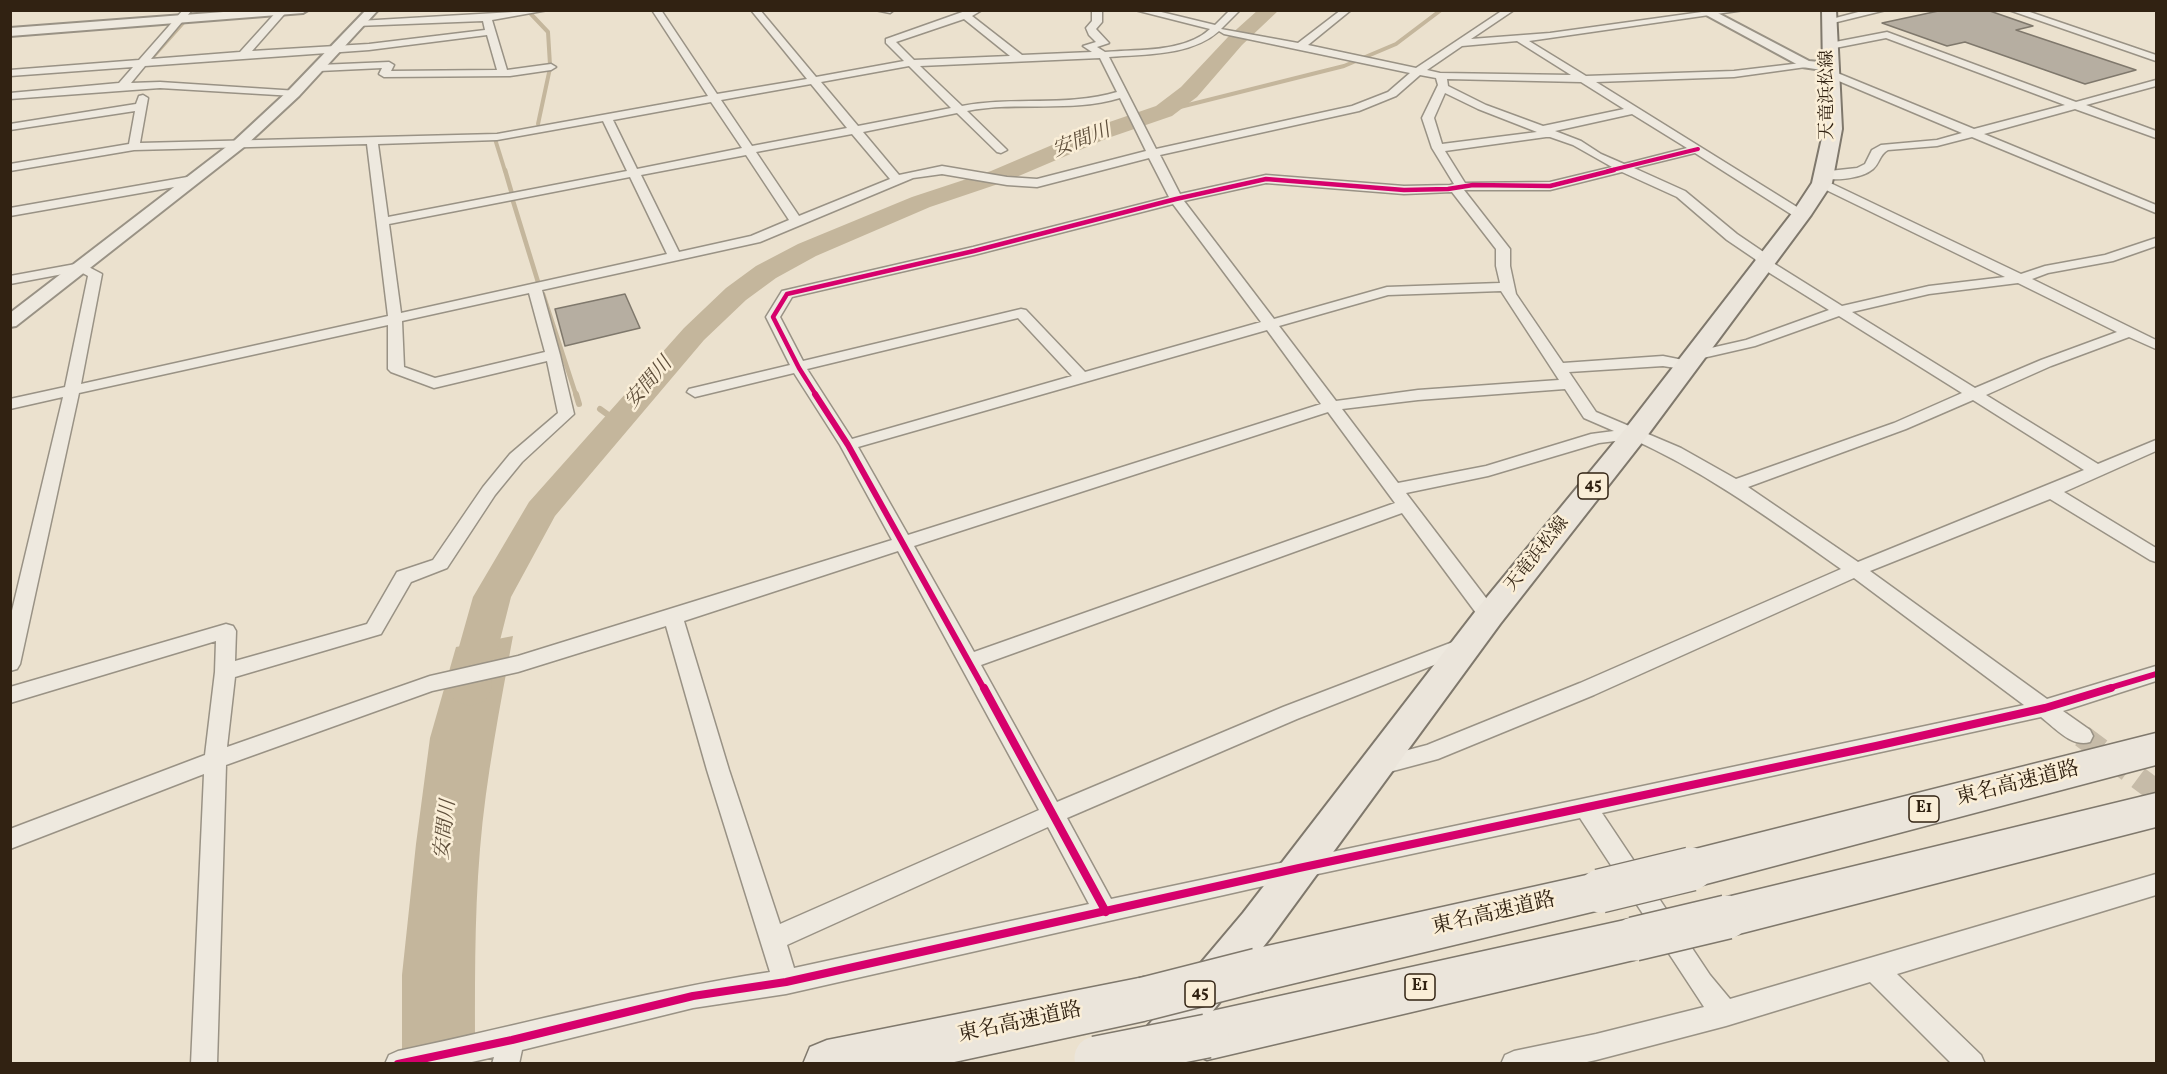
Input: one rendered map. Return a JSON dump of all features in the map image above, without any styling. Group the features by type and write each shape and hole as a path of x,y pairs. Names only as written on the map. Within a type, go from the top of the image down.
{"highway":[{"name":"東名高速道路","path":"827,1064 1144,999 1258,970 1600,891 2157,749"},
{"name":"E1","path":"1085,1061 1207,1036 1634,939 2157,810"}],"main road":[{"name":"天竜浜松線","path":"1144,1064 1257,925 1489,616 1635,434 1802,215 1823,179 1833,129 1826,47"}],"street":[{"path":"10,32 184,15 303,10"},
{"path":"10,321 239,144 319,68 373,10"},
{"path":"359,24 486,18 544,10"},
{"path":"656,10 797,223"},
{"path":"755,10 897,180"},
{"path":"879,10 890,10"},
{"path":"978,10 962,13 889,41 1001,150"},
{"path":"1097,10 1097,22 1091,28 1092,33 1104,43 1088,46 1102,55 1176,199 1396,489 1489,616"},
{"path":"1139,10 1416,73 1441,82 1482,107 1577,143 1622,168 1681,194 1732,237 1760,256 1765,264 2096,470"},
{"path":"1301,46 1347,10"},
{"path":"10,404 755,239 910,175 947,170 1007,181 1037,183 1152,153 1279,127 1377,102 1392,94 1416,73 1458,43 1510,10"},
{"path":"1458,43 1520,39 1740,10"},
{"path":"1826,47 1881,10"},
{"path":"2013,10 2157,58"},
{"path":"243,55 283,11"},
{"path":"10,168 134,147 497,137 911,63 1162,51 1195,44 1223,30 1238,16 1236,11"},
{"path":"962,13 1019,58"},
{"path":"1706,13 1826,47 1973,134 2157,209"},
{"path":"122,86 184,15"},
{"path":"486,18 503,73"},
{"path":"10,74 400,44 490,32"},
{"path":"1441,82 1724,74 1826,47 1887,35 2157,135"},
{"path":"1520,39 1802,215"},
{"path":"319,68 389,65 384,74 503,73 551,67"},
{"path":"1441,82 1428,118 1438,148 1458,186 1503,249 1509,294 1590,415 1676,452 1735,486 1857,571 2082,736"},
{"path":"1823,179 1861,171 1870,166 1876,152 1885,147 1904,144 1922,146 1973,134 2157,83"},
{"path":"10,96 148,85 294,93"},
{"path":"134,147 140,107 148,85"},
{"path":"382,222 987,104 1098,101 1122,94"},
{"path":"10,127 140,107"},
{"path":"1438,148 1547,132 1633,110"},
{"path":"606,117 675,257"},
{"path":"372,141 395,318 396,369 434,382 553,355"},
{"path":"1106,912 848,445 799,368 773,317 788,294 1266,179 1404,190 1458,186 1550,186 1698,149"},
{"path":"1823,179 2020,279 2157,345"},
{"path":"10,212 194,180"},
{"path":"1558,368 1691,360 1750,343 1840,311 1929,290 2020,279 2045,270 2108,258 2157,242"},
{"path":"10,280 81,267 95,274 72,390 10,664"},
{"path":"848,445 1387,291 1507,287"},
{"path":"225,672 374,629 404,578 440,564 464,526 516,458 566,414 553,355 534,288"},
{"path":"695,392 1021,313 1081,377"},
{"path":"1735,486 1899,426 1971,394 2130,332"},
{"path":"10,839 215,760 435,682 518,664 673,617 1331,405 1418,395 1569,384"},
{"path":"1396,489 1488,471 1597,438 1635,434"},
{"path":"1376,766 1430,753 1587,689 1795,598 1824,583 2157,445"},
{"path":"2050,491 2157,556"},
{"path":"969,661 1407,505"},
{"path":"673,617 718,770 786,982"},
{"path":"10,695 226,631 225,672 215,760 204,1064"},
{"path":"773,939 1052,814 1358,685 1470,643"},
{"path":"398,1064 506,1049 693,996 786,982 1299,868 2046,708 2157,674"},
{"path":"1585,807 1701,983 1725,1014"},
{"path":"1514,1064 1565,1054 1725,1014 2157,885"},
{"path":"1874,969 1972,1064"}],"water":[{"path":"513,636 498,716 480,849 476,929 475,1063 402,1064 402,975 430,738 456,647"}],"building":[{"path":"1943,10 1987,10 2033,26 2016,30 2136,70 2085,84 1965,42 1947,46 1882,23"},
{"path":"625,294 640,328 565,346 555,309"}],"waterway":[{"name":"安間川","path":"470,690 473,668 492,597 541,510 694,334 736,294 766,272 807,250 921,202 999,176 1100,133 1164,111 1189,92 1235,41 1270,10"},
{"path":"1164,111 1344,66 1396,44 1441,10"},
{"path":"530,13 548,32 550,65"},
{"path":"152,58 183,23"},
{"path":"538,124 550,68"},
{"path":"502,138 495,139 505,171"},
{"path":"505,170 512,194"},
{"path":"513,201 538,282"},
{"path":"543,294 576,395"},
{"path":"576,394 579,404"},
{"path":"600,409 618,422"}],"tunnel":[{"path":"2082,736 2156,791"}],"cycle path":[{"path":"1106,912 848,445 799,368 773,317 787,294 974,251 1176,199 1266,179 1404,190 1448,189 1473,185 1550,186 1698,149"},
{"path":"398,1064 512,1040 693,996 786,982 1299,868 1876,746 2045,708 2156,674"}]}
